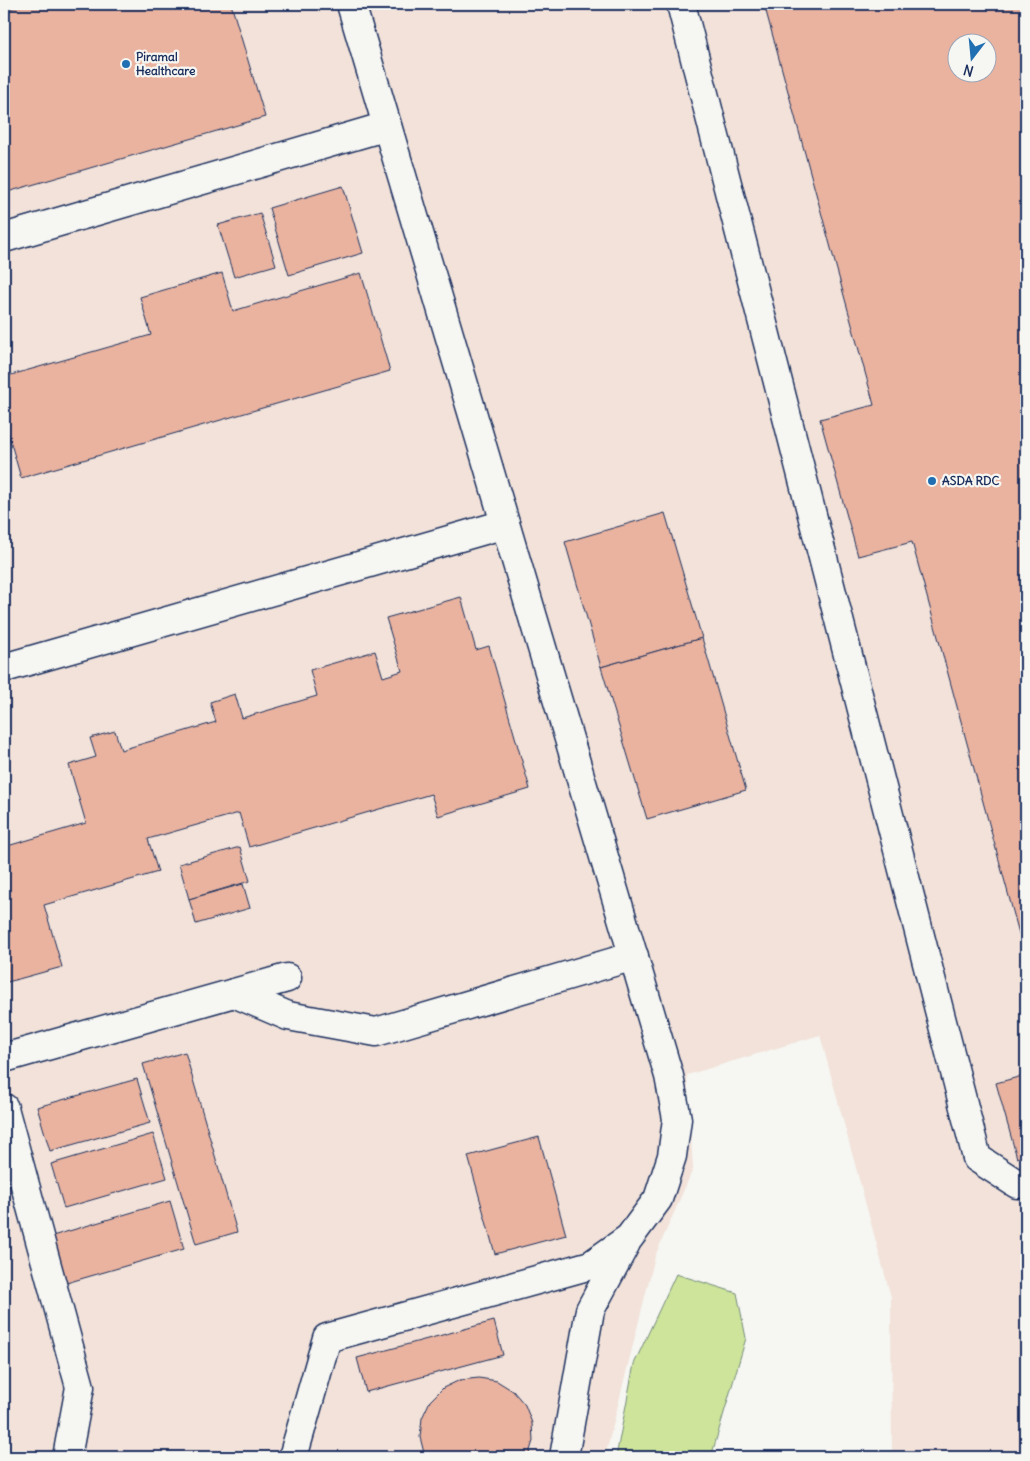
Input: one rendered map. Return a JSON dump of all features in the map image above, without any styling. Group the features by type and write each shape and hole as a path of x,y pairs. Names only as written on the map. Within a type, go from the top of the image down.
{"lane":[{"path":"351,4 634,956 669,1076 677,1120 672,1156 658,1199 629,1238 590,1310 564,1457"},
{"path":"681,4 977,1158 1017,1184 1026,1182"},
{"path":"4,238 387,126"},
{"path":"4,668 505,524"},
{"path":"234,993 288,1016 376,1032 634,956"},
{"path":"4,1058 287,978"},
{"path":"4,1108 80,1387 67,1457"},
{"path":"293,1457 327,1338 591,1265 629,1238"}],"shaded area":[{"path":"4,4 1026,4 1026,1457 892,1457 891,1297 820,1035 687,1075 693,1169 655,1256 605,1457 4,1457"}],"green space":[{"path":"676,1274 737,1293 746,1338 711,1457 616,1457 634,1364"}],"building":[{"name":"Piramal Healthcare","path":"27,4 231,4 265,117 4,193 4,10"},
{"name":"ASDA RDC","path":"764,4 1026,4 1026,959 912,542 858,556 820,419 874,405"},
{"path":"343,186 363,253 289,275 269,208"},
{"path":"260,213 276,265 234,277 218,225"},
{"path":"222,273 233,311 361,273 390,371 21,478 4,419 4,377 151,335 140,297"},
{"path":"665,513 702,638 601,667 565,542"},
{"path":"461,597 476,650 489,646 530,789 438,816 431,794 249,847 239,813 148,839 158,872 44,905 62,967 4,983 4,847 86,823 69,765 96,757 90,738 115,731 121,750 216,722 210,702 235,694 242,718 317,696 310,670 375,651 383,677 402,671 386,618"},
{"path":"702,638 746,790 647,819 601,667"},
{"path":"240,847 250,881 189,899 179,864"},
{"path":"243,884 250,908 196,924 189,899"},
{"path":"185,1052 237,1232 196,1244 143,1064"},
{"path":"1026,1075 1026,1155 1017,1158 996,1083"},
{"path":"137,1079 150,1123 50,1151 37,1107"},
{"path":"153,1134 167,1178 64,1208 51,1164"},
{"path":"539,1137 566,1235 495,1254 468,1156"},
{"path":"170,1201 184,1249 63,1284 49,1237"},
{"path":"494,1321 503,1355 366,1392 357,1358"},
{"path":"479,1378 497,1381 513,1391 525,1405 532,1423 533,1441 528,1457 425,1457 420,1437 422,1418 430,1401 443,1388 460,1380"}],"place":[{"name":"Piramal Healthcare","path":"126,64"},
{"name":"ASDA RDC","path":"932,481"}]}
